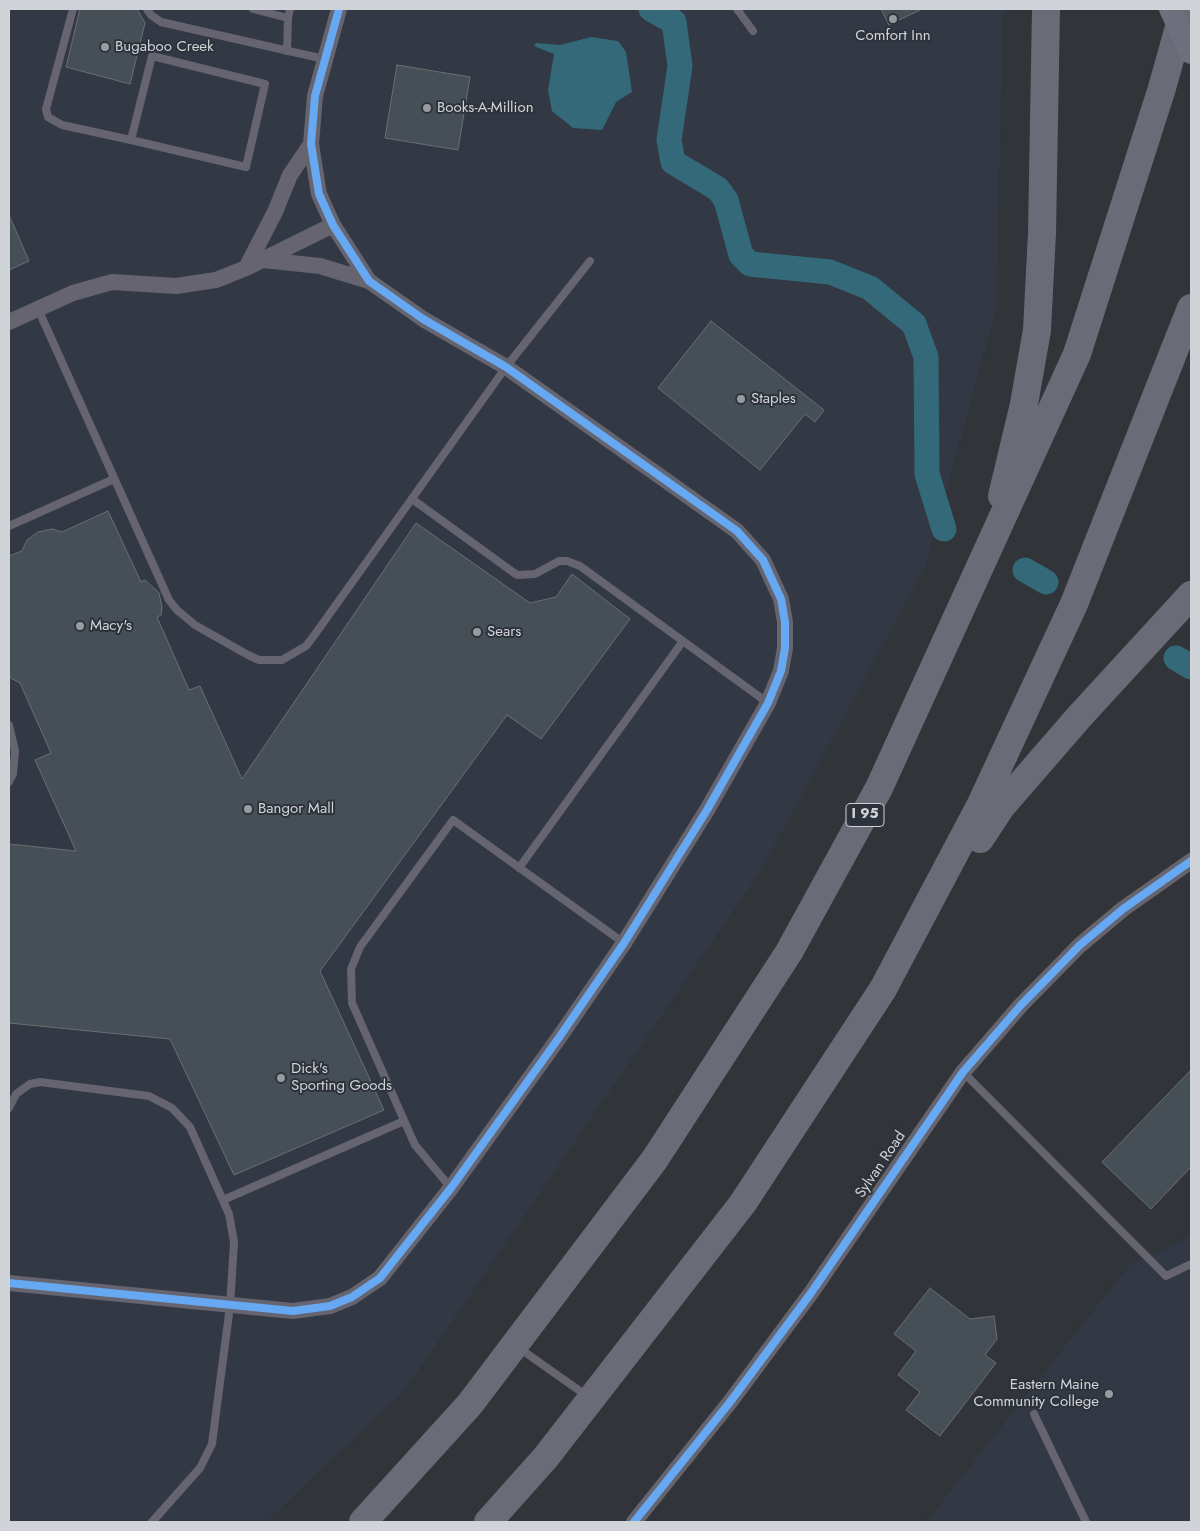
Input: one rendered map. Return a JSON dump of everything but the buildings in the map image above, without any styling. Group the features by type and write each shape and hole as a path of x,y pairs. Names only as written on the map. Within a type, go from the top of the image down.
{"highway":[{"path":"1002,525 1002,488 1024,404 1037,330 1042,233 1046,9"},
{"name":"I 95","path":"364,1522 470,1404 655,1159 789,952 879,788 1002,525 1078,354 1162,88 1184,9"},
{"path":"883,989 981,804 1074,604 1191,308"},
{"path":"488,1522 546,1457 743,1203 1001,807 1079,717 1191,595"}],"main road":[{"path":"1170,9 1191,53"}],"street":[{"path":"338,9 315,96 311,144 319,194 333,225 369,282"},
{"path":"246,268 275,212 290,175 311,144"},
{"path":"9,322 73,293 112,282 176,286 216,280 246,268 333,225"},
{"path":"9,1284 293,1311 330,1306 352,1297 387,1271 451,1188 558,1040 624,943 687,844 768,703 781,671 785,648 786,622 776,586 763,560 738,531 506,367 423,319 369,282 320,266 263,260"},
{"name":"Sylvan Road","path":"634,1522 730,1402 811,1293 893,1170 963,1072 1021,1005 1080,945 1123,909 1191,862"}],"lane":[{"path":"73,9 46,109 48,117 62,125 246,167 265,84 152,56 131,140"},
{"path":"146,9 161,22 324,59"},
{"path":"253,9 288,18"},
{"path":"287,51 290,9"},
{"path":"737,9 753,31"},
{"path":"38,309 169,600 177,610 195,625 259,660 282,660 306,646 506,367 590,261"},
{"path":"9,526 114,479"},
{"path":"412,499 517,575 535,574 558,561 567,561 580,566 768,703"},
{"path":"519,868 683,641"},
{"path":"9,725 15,751 13,774 9,782"},
{"path":"451,1188 415,1145 352,1003 351,969 355,957 453,820 624,943"},
{"path":"963,1072 1166,1276 1191,1264"},
{"path":"9,1108 16,1094 30,1084 40,1082 149,1096 172,1108 190,1127 224,1200 233,1228 234,1242 230,1306 212,1444 200,1468 152,1522"},
{"path":"224,1200 404,1121"},
{"path":"515,1344 591,1399"},
{"path":"1034,1414 1086,1522"}],"shaded area":[{"path":"9,9 1003,9 996,309 926,565 762,869 405,1390 266,1522 9,1522"},
{"name":"Eastern Maine Community College","path":"1191,1236 1191,1522 926,1522 1129,1266"}],"water":[{"path":"591,37 618,41 626,52 632,92 616,102 602,130 573,128 552,111 548,90 554,54 534,46 536,43 560,45"}],"waterway":[{"path":"651,9 674,22 680,66 669,140 673,162 718,189 726,200 741,255 750,264 830,272 870,288 914,324 926,357 927,474 944,529"},
{"path":"1025,570 1046,582"},
{"path":"1176,658 1191,667"}],"cycle path":[{"path":"9,1283 293,1311 330,1306 352,1297 380,1278 451,1188 624,943 707,810 768,703 781,671 785,648 785,622 781,599 763,560 737,531 506,367 423,319 369,281 333,225 319,194 311,144 315,96 339,9"},
{"path":"634,1522 730,1402 811,1293 963,1072 1021,1005 1080,945 1123,909 1191,861"}],"place":[{"name":"Comfort Inn","path":"893,19"},
{"name":"Bugaboo Creek","path":"105,47"},
{"name":"Books-A-Million","path":"427,108"},
{"name":"Staples","path":"741,399"},
{"name":"Macy's","path":"80,626"},
{"name":"Sears","path":"477,632"},
{"name":"Bangor Mall","path":"248,809"},
{"name":"Dick's Sporting Goods","path":"281,1078"},
{"name":"Eastern Maine Community College","path":"1109,1394"}]}
